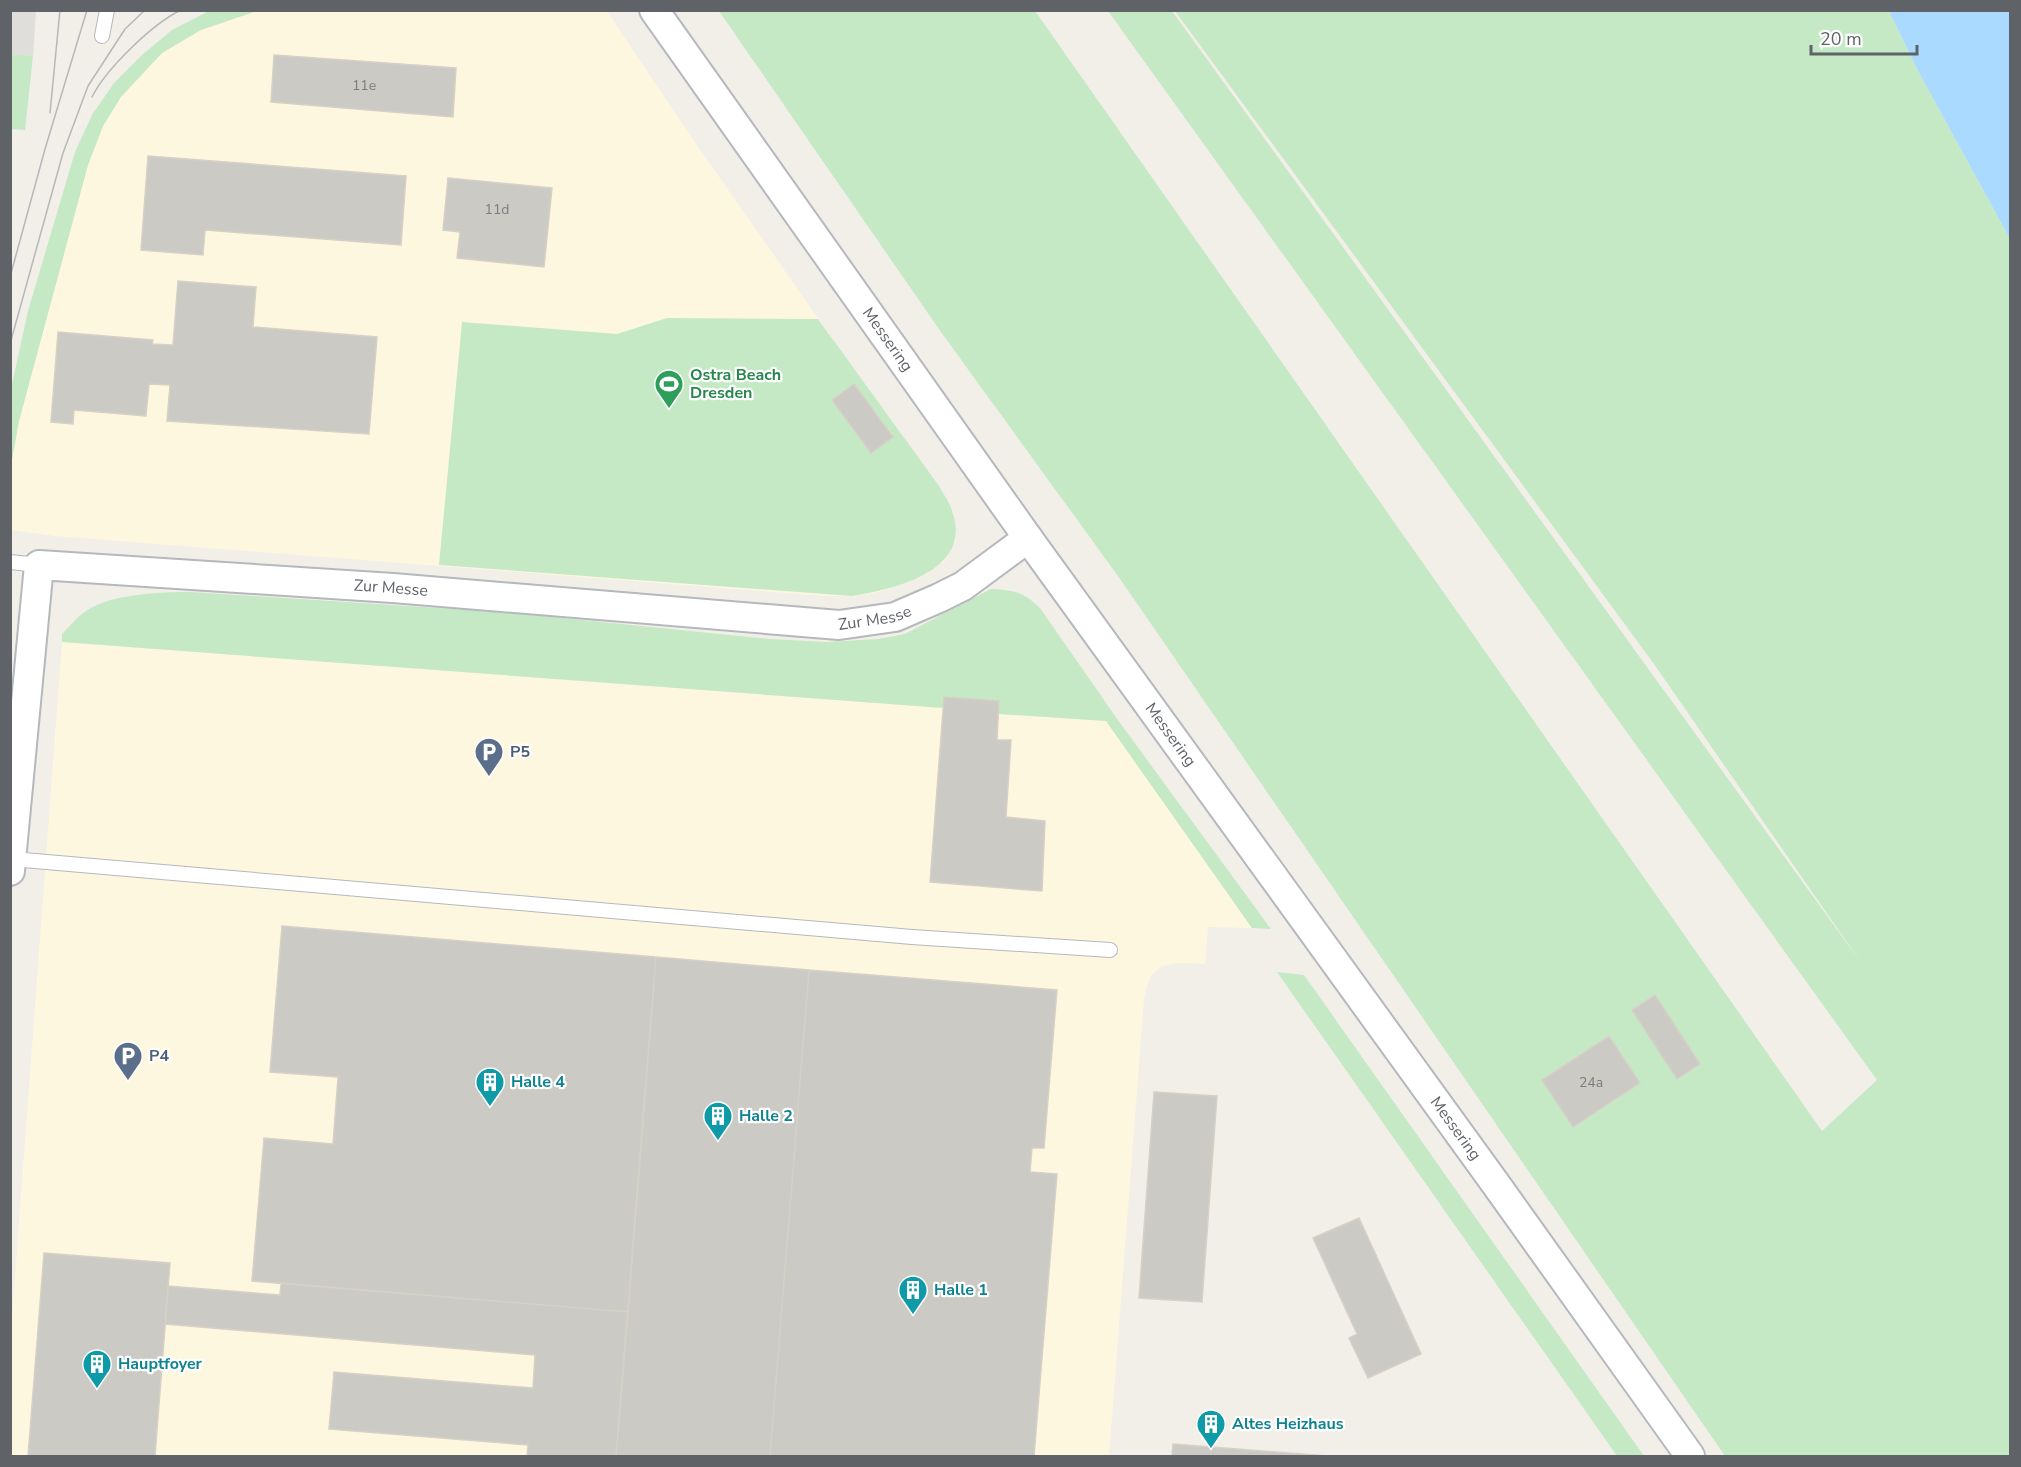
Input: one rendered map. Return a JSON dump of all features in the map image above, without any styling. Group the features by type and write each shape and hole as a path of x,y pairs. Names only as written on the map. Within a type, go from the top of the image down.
{"street":[{"name":"Messering","path":"654,10 1028,538 1690,1456"},
{"name":"Zur Messe","path":"39,565 393,588 839,625 896,617 939,598 963,586 1028,538"},
{"path":"11,865 39,565"}],"lane":[{"path":"102,36 106,10"},
{"path":"10,562 39,565"},
{"path":"11,865 912,937 1110,950"}],"shaded area":[{"path":"606,10 694,141 953,511 956,539 945,561 928,573 878,592 852,596 825,596 55,536 11,530 11,465 19,421 88,165 103,126 121,97 162,53 201,30 257,11"},
{"path":"10,11 36,11 33,56 11,54"},
{"path":"62,642 943,708 944,697 999,701 999,714 1106,721 1252,928 1208,927 1205,964 1179,963 1162,966 1151,976 1147,986 1144,999 1109,1456 11,1456 11,1331"}],"green space":[{"path":"211,10 257,11 201,30 162,53 121,97 103,126 88,165 19,421 11,465 11,389 28,311 75,152 92,115 114,83 172,30"},
{"path":"719,11 1035,11 1822,1131 1877,1080 1108,11 1172,11 1862,964 1654,664 1175,11 1889,11 1917,69 2010,239 2010,1456 1725,1456 1118,576 941,332"},
{"path":"10,54 33,56 25,130 11,129"},
{"name":"Ostra Beach Dresden","path":"667,318 818,319 950,504 956,532 952,549 941,562 908,582 852,596 439,565 462,322 617,334"},
{"path":"991,589 1018,593 1040,608 1120,723 1271,929 1252,928 1106,721 999,714 999,701 944,697 943,708 62,642 62,634 83,613 96,605 136,595 191,592 513,613 770,639 827,642 878,639 905,634"},
{"path":"1277,972 1304,975 1644,1456 1617,1456"}],"water":[{"path":"1889,11 2010,11 2010,239 1917,69"}],"building":[{"path":"274,55 456,68 453,117 271,102"},
{"path":"148,156 406,176 401,245 205,230 203,255 141,250"},
{"path":"448,178 552,188 544,267 457,258 460,232 443,230"},
{"path":"178,281 256,287 253,327 377,337 369,434 167,421 170,385 149,384 146,416 74,410 73,424 51,422 58,332 153,340 152,344 173,345"},
{"path":"854,384 893,437 871,453 832,400"},
{"path":"944,697 999,701 997,740 1011,740 1006,817 1045,821 1042,891 930,882"},
{"name":"Halle 4","path":"282,926 656,957 628,1312 252,1281 264,1138 333,1144 338,1077 270,1072"},
{"name":"Halle 2","path":"656,957 809,970 770,1456 616,1456"},
{"name":"Halle 1","path":"809,970 1057,990 1044,1148 1032,1148 1030,1172 1057,1174 1034,1456 770,1456"},
{"path":"1655,995 1700,1064 1677,1079 1632,1010"},
{"path":"1609,1036 1640,1083 1573,1127 1542,1080"},
{"path":"1154,1092 1217,1096 1202,1302 1139,1298"},
{"path":"1359,1218 1421,1354 1368,1378 1349,1338 1357,1334 1313,1238"},
{"name":"Hauptfoyer","path":"44,1253 170,1263 155,1456 28,1456"},
{"path":"281,1283 628,1312 616,1456 527,1456 528,1445 329,1429 334,1372 533,1388 535,1355 165,1324 168,1286 280,1295"},
{"name":"Altes Heizhaus","path":"1173,1444 1328,1456 1172,1456"}],"tram line":[{"path":"50,113 60,10"},
{"path":"10,277 45,149 87,10"},
{"path":"10,344 63,153 88,86 125,29 145,10"},
{"path":"92,97 108,74 131,48 181,10"}],"place":[{"name":"Ostra Beach Dresden","path":"669,410"},
{"name":"P5","path":"489,778"},
{"name":"P4","path":"128,1082"},
{"name":"Halle 4","path":"490,1108"},
{"name":"Halle 2","path":"718,1142"},
{"name":"Halle 1","path":"913,1316"},
{"name":"Hauptfoyer","path":"97,1390"},
{"name":"Altes Heizhaus","path":"1211,1450"}]}
